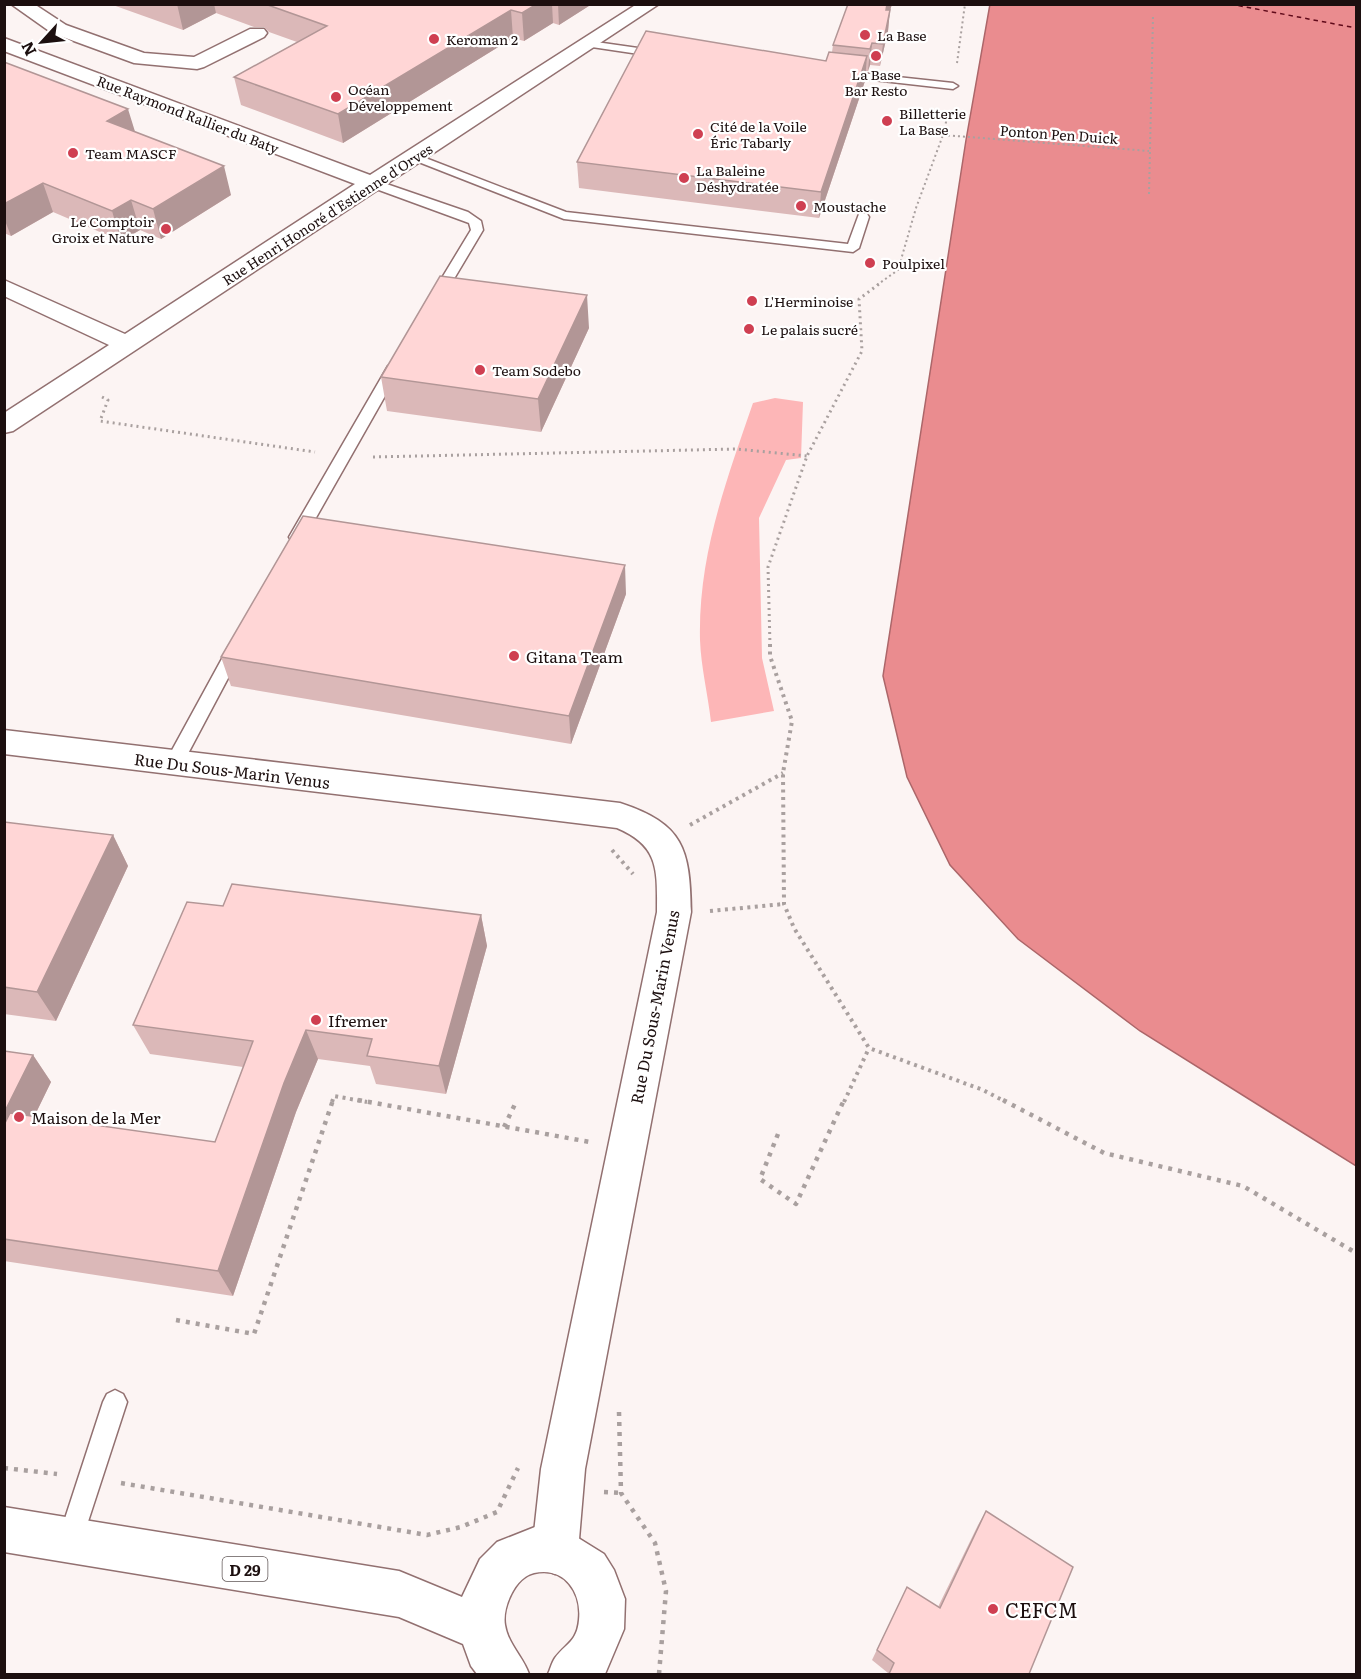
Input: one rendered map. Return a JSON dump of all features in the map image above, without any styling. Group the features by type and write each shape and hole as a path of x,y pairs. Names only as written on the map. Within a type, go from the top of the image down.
{"street":[{"path":"20,4 59,29 141,59 197,63 256,33"},
{"name":"Rue Henri Honoré d'Estienne d'Orves","path":"4,425 372,183 650,4"},
{"name":"Rue Raymond Rallier du Baty","path":"4,44 372,183"},
{"path":"4,287 126,344"},
{"name":"Rue Du Sous-Marin Venus","path":"4,742 620,816 642,824 663,840 674,870 674,912 563,1468 555,1551"},
{"name":"D 29","path":"4,1529 399,1594 481,1628"},
{"path":"505,1674 494,1664 485,1647 481,1628 482,1606 489,1586 502,1569 518,1556 537,1550 555,1551 573,1557 588,1571 599,1588 603,1609 602,1630 594,1651 580,1669 572,1674"}],"lane":[{"path":"588,44 673,55"},
{"path":"825,72 953,86"},
{"path":"415,157 564,215 853,248 863,217"},
{"path":"372,183 464,215 475,221 477,230 432,305"},
{"path":"289,552 402,355"},
{"path":"174,763 244,633"},
{"path":"70,1540 115,1402"}],"path":[{"path":"965,4 943,135 915,208 898,270 859,299 862,351 807,456 768,567 770,657 792,721 783,773 783,904 794,928 869,1048 983,1090 1104,1153 1243,1186 1356,1253"},
{"path":"1149,194 1153,16"},
{"name":"Ponton Pen Duick","path":"943,135 1149,151"},
{"path":"70,381 108,400 100,421 360,458 737,449 807,456"},
{"path":"663,840 783,773"},
{"path":"577,812 573,834 608,845 632,872 636,880"},
{"path":"674,912 705,912 783,904"},
{"path":"778,1134 760,1179 796,1203 869,1048"},
{"path":"176,1320 254,1334 334,1096 597,1143"},
{"path":"504,1127 516,1102"},
{"path":"4,1468 89,1478 427,1535 461,1527 497,1512 522,1458"}],"shaded area":[{"path":"990,4 1356,5 1356,1166 1140,1031 1018,939 950,865 907,777 883,676 966,140"},
{"path":"775,398 803,402 801,458 786,460 759,518 762,658 774,711 711,722 700,640 704,578 709,548 724,490 753,403"}],"building":[{"path":"265,4 537,4 522,13 511,10 338,114 234,77 327,26"},
{"path":"848,4 887,4 886,10 890,10 883,44 872,43 870,49 833,45"},
{"path":"646,31 826,61 829,52 867,56 821,192 577,162"},
{"path":"4,62 128,109 107,121 224,166 153,209 131,200 112,211 43,183 4,204"},
{"path":"440,276 587,295 538,399 381,377"},
{"path":"303,516 625,565 569,716 221,657"},
{"path":"4,822 113,835 37,992 4,987"},
{"path":"232,884 481,915 439,1066 367,1056 372,1039 306,1030 284,1083 218,1271 4,1239 4,1125 10,1113 215,1142 253,1041 133,1025 187,902 223,906"},
{"path":"4,1051 33,1055 4,1113"},
{"name":"CEFCM","path":"986,1511 1073,1567 1029,1674 889,1674 894,1663 877,1650 907,1587 940,1608"}],"ferry route":[{"path":"1230,4 1356,28"}],"place":[{"name":"La Base","path":"865,35"},
{"name":"Keroman 2","path":"434,39"},
{"name":"La Base Bar Resto","path":"876,56"},
{"name":"Océan Développement","path":"336,97"},
{"name":"Billetterie La Base","path":"887,121"},
{"name":"Cité de la Voile Éric Tabarly","path":"698,134"},
{"name":"Team MASCF","path":"73,153"},
{"name":"La Baleine Déshydratée","path":"684,178"},
{"name":"Moustache","path":"801,206"},
{"name":"Le Comptoir Groix et Nature","path":"166,229"},
{"name":"Poulpixel","path":"870,263"},
{"name":"L'Herminoise","path":"752,301"},
{"name":"Le palais sucré","path":"749,329"},
{"name":"Team Sodebo","path":"480,370"},
{"name":"Gitana Team","path":"514,656"},
{"name":"Ifremer","path":"316,1020"},
{"name":"Maison de la Mer","path":"19,1117"},
{"name":"CEFCM","path":"993,1609"}]}
